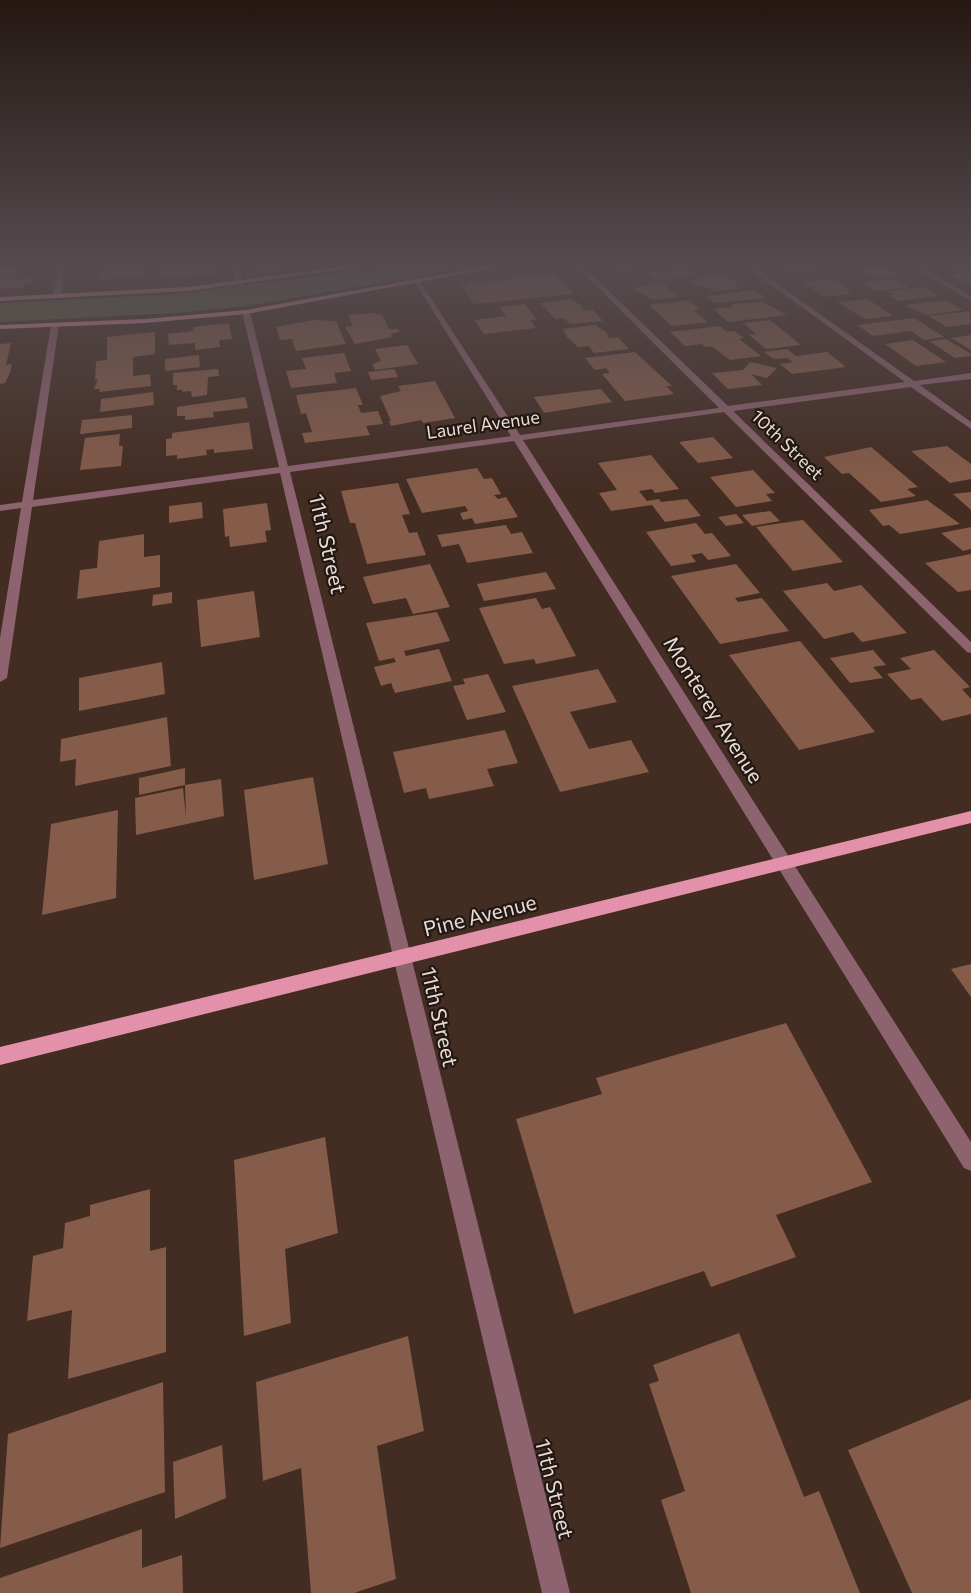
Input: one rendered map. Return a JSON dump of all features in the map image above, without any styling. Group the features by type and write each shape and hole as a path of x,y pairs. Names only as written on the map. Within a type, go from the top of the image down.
{"main road":[{"name":"Pine Avenue","path":"0,1056 784,865 971,817"}],"street":[{"path":"0,678 52,340"},
{"name":"11th Street","path":"253,340 556,1593"},
{"name":"Monterey Avenue","path":"456,340 971,1161"},
{"name":"10th Street","path":"656,340 971,649"},
{"path":"851,340 971,426"},
{"name":"Laurel Avenue","path":"0,508 971,376"}],"building":[{"path":"107,340 155,340 155,354 133,357 133,376 150,374 151,386 99,392 100,389 94,389 98,379 95,380 96,361 107,360"},
{"path":"169,340 219,340 220,347 195,350 195,343 169,345"},
{"path":"292,340 344,340 346,344 296,351"},
{"path":"353,340 374,340 355,344"},
{"path":"571,340 621,340 629,349 594,353 589,346 578,347"},
{"path":"679,340 741,340 761,356 730,360 711,346 705,347 702,344 685,346"},
{"path":"755,340 795,340 801,345 766,349"},
{"path":"914,340 946,362 916,366 885,344"},
{"path":"948,340 971,356 955,358 929,341"},
{"path":"955,340 971,340 971,350"},
{"path":"11,343 6,365 12,364 10,373 5,383 0,384 0,344"},
{"path":"407,345 418,364 375,370 372,364 381,361 375,349"},
{"path":"787,349 796,356 827,352 846,367 792,374 780,364 793,362 787,358 774,359 764,352"},
{"path":"635,352 672,386 666,386 674,394 625,401 602,374 610,373 606,368 595,370 585,358"},
{"path":"344,353 351,371 334,373 337,383 291,388 286,371 306,369 302,358"},
{"path":"199,355 200,367 165,371 165,359"},
{"path":"750,362 777,368 767,378 751,374 762,385 728,389 712,373 743,370"},
{"path":"218,369 219,376 208,377 207,395 192,397 191,391 182,392 183,390 177,390 177,385 173,385 173,373"},
{"path":"394,369 398,377 371,380 368,372"},
{"path":"435,381 455,418 423,423 421,420 391,426 380,396 401,391 398,386"},
{"path":"356,388 363,405 358,405 361,413 378,411 383,424 366,426 370,435 305,443 302,433 312,432 306,413 301,414 296,395"},
{"path":"601,389 612,402 544,413 534,397"},
{"path":"153,392 154,405 100,412 101,399"},
{"path":"245,397 248,408 213,412 214,417 185,420 185,416 177,416 177,407"},
{"path":"132,415 132,428 80,434 82,420"},
{"path":"249,422 253,449 214,453 214,449 206,450 207,455 177,459 177,455 166,456 166,439 172,438 172,433"},
{"path":"120,434 119,446 123,446 121,466 80,470 85,438"},
{"path":"713,437 733,458 698,463 679,442"},
{"path":"947,446 971,464 971,479 950,483 911,451"},
{"path":"871,447 918,487 907,489 916,496 881,502 849,473 842,474 824,457"},
{"path":"651,455 679,489 655,493 652,489 639,491 647,501 687,499 701,516 665,522 652,505 611,511 599,493 617,490 598,463"},
{"path":"477,468 484,479 492,478 501,494 494,495 498,499 506,497 518,517 475,524 472,518 463,520 460,513 468,511 465,506 422,513 406,479"},
{"path":"753,470 775,493 766,494 772,501 736,507 710,477"},
{"path":"398,483 410,514 402,515 409,533 417,532 426,555 367,564 355,523 350,523 341,491"},
{"path":"971,492 971,510 953,494"},
{"path":"927,500 960,524 900,534 889,525 883,526 869,510"},
{"path":"202,502 203,518 169,523 169,506"},
{"path":"267,503 271,530 265,531 267,542 230,547 229,536 225,537 223,509"},
{"path":"770,511 780,521 752,526 742,515"},
{"path":"736,514 744,523 726,526 718,517"},
{"path":"803,520 843,562 793,571 756,527"},
{"path":"696,523 705,534 712,533 731,556 708,560 702,553 691,555 696,562 671,566 646,532"},
{"path":"506,525 511,534 522,532 533,553 467,563 459,544 442,547 437,535"},
{"path":"971,527 971,549 963,551 941,533"},
{"path":"144,534 144,557 160,555 160,587 77,599 80,570 97,568 99,541"},
{"path":"971,554 971,590 958,592 925,563"},
{"path":"430,564 450,607 413,614 406,598 373,604 363,577"},
{"path":"736,564 760,593 735,598 738,602 762,598 789,631 720,644 671,576"},
{"path":"546,572 556,589 484,601 477,584"},
{"path":"827,583 834,591 861,585 907,633 862,642 853,632 824,639 783,591"},
{"path":"254,591 260,637 201,647 197,600"},
{"path":"172,592 172,603 152,606 153,595"},
{"path":"536,598 542,609 550,607 576,656 536,664 534,659 504,664 479,608"},
{"path":"437,612 450,641 404,651 406,656 439,649 452,681 395,693 391,683 381,686 374,667 396,662 394,658 379,661 366,623"},
{"path":"800,641 875,732 799,750 729,655"},
{"path":"873,650 886,665 873,667 883,678 850,683 830,658"},
{"path":"934,650 970,687 962,689 971,699 971,714 942,721 921,698 911,700 887,674 911,669 900,658"},
{"path":"162,662 165,694 79,711 79,678"},
{"path":"598,669 617,702 570,712 589,749 631,740 649,772 560,792 512,686"},
{"path":"488,674 506,712 467,720 453,686 465,684 463,679"},
{"path":"167,717 171,766 75,786 76,759 60,762 61,739"},
{"path":"505,730 518,763 487,769 494,786 429,799 426,788 404,793 393,752"},
{"path":"185,768 185,785 139,795 139,778"},
{"path":"313,777 328,864 254,880 244,790"},
{"path":"221,779 224,816 136,835 135,798 183,788 186,817 185,785"},
{"path":"118,810 116,898 42,915 51,824"},
{"path":"971,964 971,997 951,969"},
{"path":"786,1023 872,1182 776,1215 796,1257 711,1287 704,1271 574,1314 516,1119 602,1094 596,1078"},
{"path":"325,1137 338,1233 285,1249 291,1323 244,1336 234,1160"},
{"path":"150,1189 150,1251 166,1247 166,1352 68,1379 72,1310 27,1321 33,1256 63,1248 65,1223 90,1216 90,1205"},
{"path":"739,1333 804,1497 819,1491 860,1593 691,1593 661,1500 685,1491 649,1384 659,1381 653,1365"},
{"path":"408,1336 424,1431 377,1446 396,1579 354,1593 311,1593 301,1468 263,1481 256,1382"},
{"path":"163,1382 165,1492 0,1548 8,1434"},
{"path":"971,1399 971,1593 912,1593 848,1450"},
{"path":"222,1445 226,1498 175,1519 173,1462"},
{"path":"142,1529 142,1568 182,1555 183,1593 0,1593 0,1578"}]}
